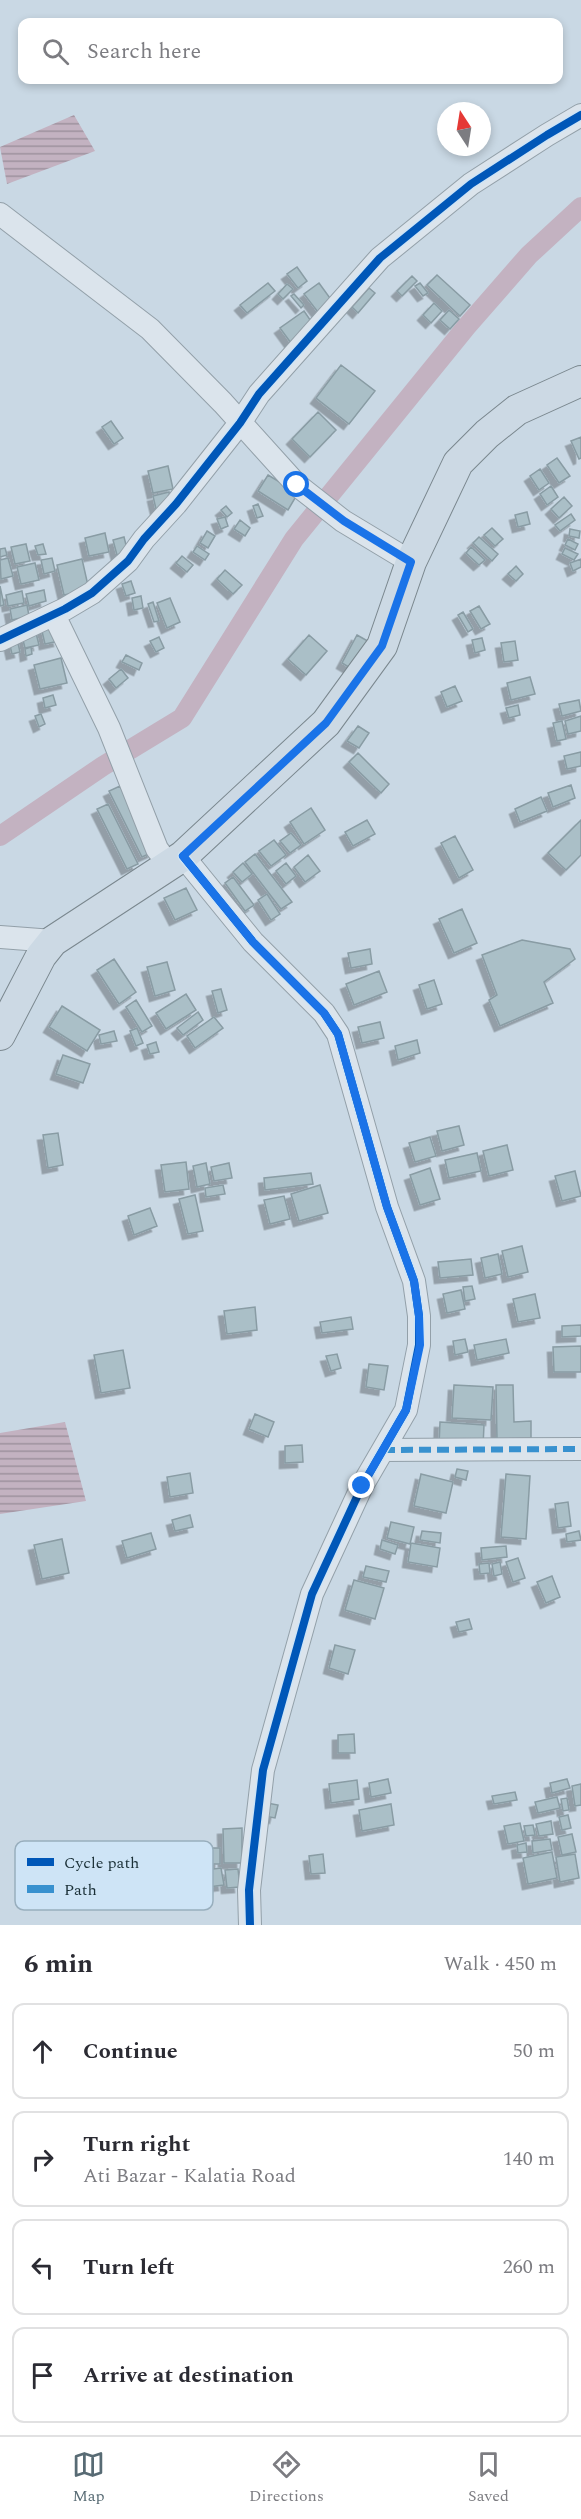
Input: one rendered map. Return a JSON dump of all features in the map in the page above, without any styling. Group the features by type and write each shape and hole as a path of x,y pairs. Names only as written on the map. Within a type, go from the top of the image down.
{"main road":[{"path":"0,1035 41,956 53,941 176,860 326,723 382,646 411,562 458,464 487,434 517,410 581,381"}],"street":[{"path":"0,640 54,615 92,593 128,561 144,539 176,504 260,394 380,258 471,184 581,116"},
{"path":"0,214 150,329 297,485 344,521 411,562"},
{"path":"54,615 109,728 157,849 176,860 324,1013 338,1034 387,1207 414,1281 420,1345 406,1410 340,1530 312,1594 263,1770 249,1890 250,1925"},
{"path":"0,937 53,941"},
{"path":"383,1450 581,1449"}],"shaded area":[{"path":"74,115 95,151 7,184 0,147"},
{"path":"65,1422 86,1501 0,1514 0,1433"}],"building":[{"path":"297,267 307,281 298,288 287,274"},
{"path":"437,275 470,305 460,316 427,285"},
{"path":"412,276 417,281 402,296 397,291"},
{"path":"268,283 275,291 247,313 240,305"},
{"path":"319,283 335,305 321,316 304,294"},
{"path":"420,283 428,293 423,296 415,286"},
{"path":"287,284 293,289 283,299 278,294"},
{"path":"369,288 375,293 358,313 352,307"},
{"path":"294,294 304,305 301,308 291,296"},
{"path":"434,303 442,311 431,323 423,315"},
{"path":"449,310 459,319 450,329 440,320"},
{"path":"304,311 315,327 291,343 280,328"},
{"path":"341,365 375,391 349,424 316,398"},
{"path":"318,412 336,430 310,457 292,439"},
{"path":"111,421 123,438 114,444 102,427"},
{"path":"581,437 581,458 579,459 571,441"},
{"path":"557,458 570,476 559,483 547,465"},
{"path":"168,466 173,489 153,493 148,471"},
{"path":"540,469 549,483 539,490 530,476"},
{"path":"268,475 298,493 288,510 258,491"},
{"path":"551,486 558,497 547,505 540,494"},
{"path":"169,492 172,506 156,509 153,496"},
{"path":"564,497 572,506 559,518 551,509"},
{"path":"258,504 263,516 257,518 253,506"},
{"path":"226,506 232,513 227,517 221,510"},
{"path":"527,512 530,524 518,527 515,515"},
{"path":"571,514 575,520 560,531 555,525"},
{"path":"225,517 228,526 221,529 217,519"},
{"path":"240,520 250,528 245,536 234,529"},
{"path":"492,528 503,539 495,546 484,535"},
{"path":"570,529 580,531 579,538 569,536"},
{"path":"207,531 215,536 208,548 200,543"},
{"path":"105,533 109,552 89,556 85,538"},
{"path":"124,537 128,553 117,555 113,540"},
{"path":"479,537 498,554 492,561 473,543"},
{"path":"568,539 578,544 575,550 565,545"},
{"path":"26,544 30,561 15,564 11,547"},
{"path":"43,544 46,554 38,555 35,546"},
{"path":"197,546 209,554 205,560 193,552"},
{"path":"471,547 485,560 479,565 466,553"},
{"path":"5,548 7,555 0,557 0,549"},
{"path":"565,548 578,554 574,560 562,554"},
{"path":"182,556 193,565 187,572 176,563"},
{"path":"8,558 13,576 1,579 0,560"},
{"path":"52,558 55,571 44,574 41,560"},
{"path":"82,559 89,590 64,595 57,565"},
{"path":"581,559 581,567 573,571 570,563"},
{"path":"35,563 39,580 21,584 17,567"},
{"path":"516,566 523,574 516,581 508,574"},
{"path":"225,570 242,585 233,594 217,579"},
{"path":"131,581 135,593 126,596 122,584"},
{"path":"0,586 4,605 0,606"},
{"path":"44,590 46,601 29,606 26,594"},
{"path":"22,591 24,603 8,606 6,595"},
{"path":"141,596 143,608 134,610 132,598"},
{"path":"170,598 180,622 167,628 157,603"},
{"path":"153,602 159,621 154,622 148,604"},
{"path":"27,605 29,616 12,620 10,609"},
{"path":"479,606 490,624 481,629 470,611"},
{"path":"463,612 473,629 468,632 458,615"},
{"path":"55,624 59,641 45,644 41,627"},
{"path":"35,629 39,645 25,648 21,632"},
{"path":"309,635 327,651 306,675 288,659"},
{"path":"357,635 373,644 357,672 342,663"},
{"path":"159,637 164,648 156,652 150,641"},
{"path":"482,638 485,650 475,653 472,640"},
{"path":"17,639 20,652 12,654 9,641"},
{"path":"515,641 518,660 504,662 501,643"},
{"path":"31,647 32,654 26,656 25,649"},
{"path":"126,655 142,663 139,670 122,662"},
{"path":"61,658 67,683 40,689 34,665"},
{"path":"121,669 128,678 116,688 109,679"},
{"path":"530,677 535,694 511,700 507,683"},
{"path":"455,686 462,701 447,707 441,692"},
{"path":"53,695 56,705 45,708 43,698"},
{"path":"579,700 581,711 562,716 559,704"},
{"path":"518,705 520,715 509,718 506,708"},
{"path":"41,714 45,724 39,727 35,716"},
{"path":"581,716 581,731 568,734 565,721"},
{"path":"562,721 566,739 557,741 553,723"},
{"path":"358,726 369,733 359,748 347,741"},
{"path":"581,752 581,766 567,769 564,756"},
{"path":"358,753 389,784 381,793 349,762"},
{"path":"571,785 575,798 553,807 548,793"},
{"path":"120,786 153,852 142,857 109,791"},
{"path":"541,797 547,811 520,822 515,809"},
{"path":"108,804 138,864 127,869 97,809"},
{"path":"311,808 325,830 304,844 290,822"},
{"path":"367,820 375,834 353,846 345,832"},
{"path":"581,820 581,855 566,870 548,853"},
{"path":"291,833 301,845 290,853 280,841"},
{"path":"455,836 473,870 459,878 441,843"},
{"path":"274,840 286,855 271,866 259,851"},
{"path":"255,854 292,902 281,909 245,862"},
{"path":"308,855 320,871 305,882 294,867"},
{"path":"243,863 252,874 242,882 233,872"},
{"path":"286,863 296,876 286,884 276,871"},
{"path":"233,877 254,905 245,911 225,883"},
{"path":"186,888 197,910 175,920 164,898"},
{"path":"267,894 280,914 271,920 258,900"},
{"path":"462,909 477,943 454,953 439,919"},
{"path":"522,940 570,949 575,959 544,982 553,1003 500,1026 489,1000 497,995 482,955"},
{"path":"370,949 372,964 351,968 348,953"},
{"path":"114,959 136,992 119,1004 97,970"},
{"path":"167,962 175,990 155,996 147,967"},
{"path":"379,971 387,992 354,1005 346,984"},
{"path":"434,980 442,1004 427,1009 419,985"},
{"path":"221,989 227,1010 218,1013 212,991"},
{"path":"186,994 196,1010 166,1029 156,1013"},
{"path":"136,1000 152,1026 142,1032 126,1007"},
{"path":"62,1006 100,1030 87,1051 49,1027"},
{"path":"198,1012 203,1020 183,1035 177,1028"},
{"path":"214,1017 223,1028 195,1048 187,1036"},
{"path":"380,1022 384,1038 362,1043 358,1027"},
{"path":"137,1028 143,1043 136,1046 130,1031"},
{"path":"114,1031 117,1041 101,1044 99,1035"},
{"path":"417,1040 420,1053 398,1060 395,1046"},
{"path":"156,1042 159,1052 150,1054 147,1045"},
{"path":"63,1055 90,1064 83,1083 56,1074"},
{"path":"459,1126 464,1145 442,1151 437,1131"},
{"path":"58,1133 63,1165 48,1168 43,1135"},
{"path":"430,1137 436,1156 415,1162 409,1143"},
{"path":"507,1145 513,1170 489,1176 483,1151"},
{"path":"477,1153 481,1171 449,1178 445,1160"},
{"path":"186,1162 189,1189 165,1192 161,1165"},
{"path":"206,1163 210,1184 197,1187 193,1166"},
{"path":"229,1163 232,1178 214,1181 211,1167"},
{"path":"430,1168 440,1199 420,1205 410,1175"},
{"path":"575,1171 581,1196 562,1201 555,1176"},
{"path":"311,1173 313,1184 265,1190 264,1178"},
{"path":"223,1185 225,1194 206,1197 205,1188"},
{"path":"320,1185 328,1213 299,1221 291,1194"},
{"path":"195,1195 203,1231 188,1234 179,1199"},
{"path":"284,1196 290,1219 270,1224 264,1200"},
{"path":"150,1208 157,1226 134,1235 128,1216"},
{"path":"522,1246 528,1272 508,1277 502,1251"},
{"path":"498,1254 502,1274 485,1278 481,1258"},
{"path":"471,1259 473,1275 440,1278 438,1262"},
{"path":"472,1286 475,1299 465,1301 463,1287"},
{"path":"461,1290 465,1309 447,1313 443,1294"},
{"path":"535,1294 540,1318 518,1322 513,1299"},
{"path":"255,1307 257,1330 227,1334 224,1311"},
{"path":"351,1317 353,1329 322,1333 320,1322"},
{"path":"581,1325 581,1336 562,1337 562,1326"},
{"path":"465,1339 468,1352 455,1355 453,1341"},
{"path":"506,1339 509,1353 477,1360 474,1345"},
{"path":"581,1346 581,1372 554,1372 553,1347"},
{"path":"123,1350 130,1388 101,1393 94,1355"},
{"path":"337,1354 341,1368 331,1371 326,1356"},
{"path":"369,1364 388,1366 384,1390 366,1387"},
{"path":"454,1385 493,1387 491,1420 452,1418"},
{"path":"496,1385 513,1385 514,1422 531,1421 531,1438 497,1439"},
{"path":"255,1414 274,1422 268,1437 249,1429"},
{"path":"440,1422 484,1425 483,1447 439,1446"},
{"path":"302,1445 303,1462 285,1463 285,1446"},
{"path":"457,1469 468,1471 466,1480 455,1477"},
{"path":"190,1473 193,1493 170,1497 167,1477"},
{"path":"421,1474 453,1482 446,1513 414,1506"},
{"path":"506,1474 530,1476 526,1539 501,1537"},
{"path":"568,1502 571,1526 558,1528 555,1504"},
{"path":"190,1515 193,1527 175,1531 172,1520"},
{"path":"391,1522 414,1527 410,1544 387,1538"},
{"path":"422,1531 441,1533 440,1543 420,1540"},
{"path":"579,1531 581,1540 567,1542 566,1534"},
{"path":"151,1533 156,1549 127,1558 122,1541"},
{"path":"62,1539 69,1573 42,1579 34,1545"},
{"path":"382,1540 398,1545 395,1554 380,1549"},
{"path":"411,1543 440,1548 437,1567 408,1562"},
{"path":"506,1546 507,1557 482,1560 481,1548"},
{"path":"518,1558 525,1578 513,1582 506,1562"},
{"path":"500,1562 502,1574 494,1576 492,1564"},
{"path":"489,1563 490,1573 480,1574 479,1564"},
{"path":"366,1566 389,1571 386,1582 363,1577"},
{"path":"552,1576 560,1597 546,1603 537,1582"},
{"path":"354,1580 384,1588 375,1619 345,1610"},
{"path":"469,1619 472,1629 459,1632 456,1622"},
{"path":"335,1645 355,1650 348,1674 329,1668"},
{"path":"354,1734 355,1753 338,1753 338,1735"},
{"path":"388,1779 391,1793 371,1797 369,1783"},
{"path":"567,1779 570,1788 552,1793 550,1783"},
{"path":"357,1780 359,1799 331,1803 329,1784"},
{"path":"581,1784 581,1805 575,1806 572,1786"},
{"path":"515,1792 517,1800 494,1804 492,1796"},
{"path":"557,1797 560,1808 538,1813 535,1802"},
{"path":"567,1798 569,1810 563,1811 561,1799"},
{"path":"267,1803 278,1805 275,1818 264,1816"},
{"path":"391,1804 394,1825 362,1831 359,1810"},
{"path":"568,1815 571,1828 562,1830 559,1817"},
{"path":"551,1821 553,1834 539,1836 536,1824"},
{"path":"520,1823 524,1841 508,1844 504,1826"},
{"path":"533,1825 535,1835 526,1836 524,1826"},
{"path":"242,1828 242,1863 224,1863 223,1829"},
{"path":"572,1834 576,1852 562,1855 558,1837"},
{"path":"550,1839 552,1850 533,1853 532,1841"},
{"path":"526,1843 527,1852 518,1853 517,1845"},
{"path":"213,1848 220,1848 220,1864 213,1864"},
{"path":"552,1852 557,1878 528,1884 523,1858"},
{"path":"323,1854 325,1873 311,1874 309,1856"},
{"path":"575,1854 579,1878 560,1882 556,1857"},
{"path":"221,1868 224,1885 213,1886 213,1869"},
{"path":"238,1869 240,1887 227,1888 225,1870"}],"waterway":[{"path":"0,836 103,766 182,718 294,539 467,326 529,255 581,207"}],"marked path":[{"path":"383,1450 581,1449"}],"cycle path":[{"path":"0,640 65,609 92,593 128,561 240,423 259,394 380,258 471,184 581,115"},
{"path":"183,856 253,942 324,1013 338,1034 387,1207 414,1281 419,1316 419,1345 406,1410 362,1486 312,1594 263,1770 249,1890 250,1925"}],"route":[{"path":"297,485 344,521 411,562 382,646 326,723 183,856 253,942 324,1013 338,1034 387,1207 414,1281 420,1345 406,1410 362,1486"}]}
